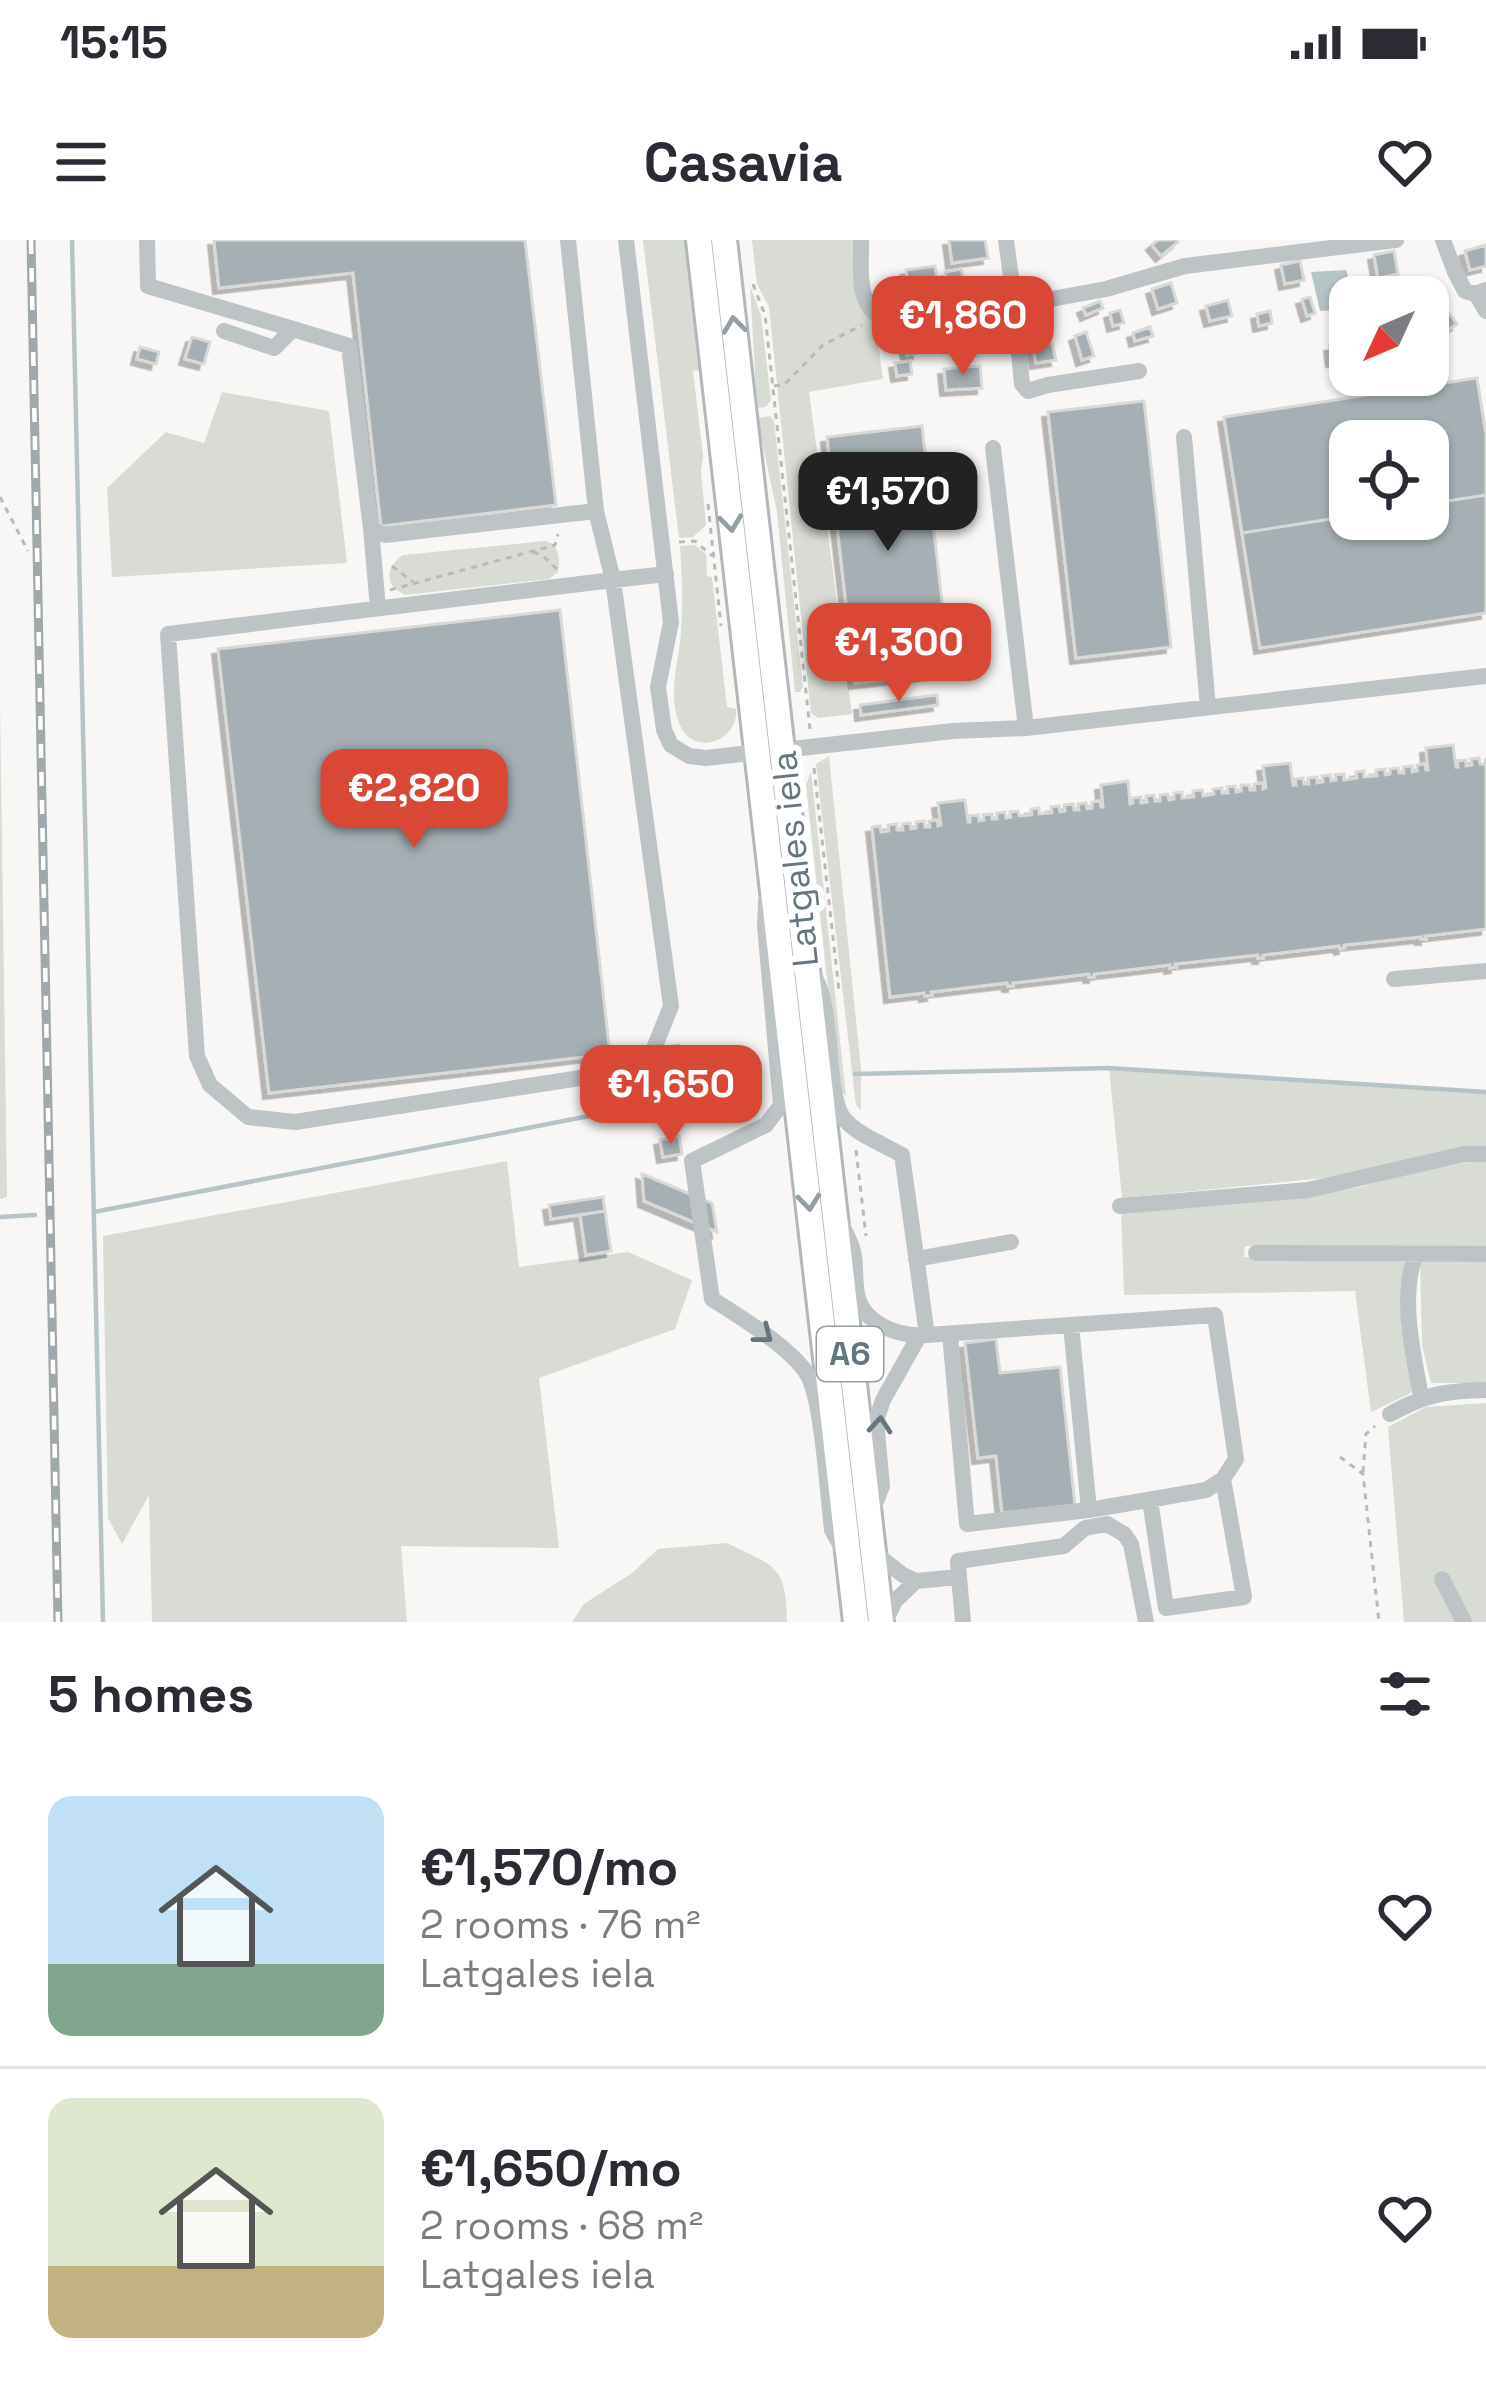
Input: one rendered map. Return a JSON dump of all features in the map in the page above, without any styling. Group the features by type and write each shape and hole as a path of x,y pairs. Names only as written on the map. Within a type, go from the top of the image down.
{"highway":[{"name":"Latgales iela","path":"699,240 705,376 807,965 869,1520 856,1622"},
{"name":"Latgales iela","path":"724,240 771,751 773,884 861,1557 883,1622"}],"street":[{"path":"147,240 148,286 349,346 378,601"},
{"path":"568,240 596,511 613,580 671,1006 653,1051 619,1072 295,1122 248,1118 210,1085 196,1056 168,634 378,601 574,584 613,580 666,574"},
{"path":"626,240 670,622 658,687 670,745 689,757 1026,728 1486,676"},
{"path":"861,240 862,296 868,309 879,316 1012,291"},
{"path":"1006,240 1022,384 1028,391 1139,371"},
{"path":"1012,291 1024,304 1034,303 1185,266 1396,240"},
{"path":"1443,240 1465,291 1481,292 1486,311"},
{"path":"224,331 274,348 293,329"},
{"path":"1184,437 1208,707"},
{"path":"993,448 1026,728"},
{"path":"371,529 385,535 596,511"},
{"name":"Latgales iela","path":"773,884 765,926 781,1105 766,1125 692,1161 712,1299 799,1363 813,1385 832,1530 861,1557"},
{"path":"807,965 819,984 826,1011 840,1115 855,1129 902,1155 916,1259 923,1336 883,1400 876,1421 882,1486 869,1520"},
{"path":"1394,979 1486,971"},
{"path":"1120,1206 1308,1190 1464,1154 1486,1154"},
{"path":"833,1205 853,1250 859,1302 888,1328 923,1336 1070,1325 1215,1315 1236,1459 1223,1479 1206,1490 967,1524 950,1334"},
{"path":"916,1259 1011,1242"},
{"path":"1256,1252 1486,1254"},
{"path":"1415,1255 1408,1322 1421,1397"},
{"path":"1070,1325 1089,1510"},
{"path":"1390,1414 1421,1397 1486,1390"},
{"path":"1150,1500 1166,1608 1244,1597 1223,1479"},
{"path":"963,1622 958,1561 1064,1546 1085,1528 1107,1524 1132,1544 1146,1622"},
{"path":"861,1557 916,1581 958,1577"},
{"path":"1442,1579 1464,1622"},
{"path":"883,1622 895,1601 916,1581"}],"path":[{"path":"753,284 765,315 810,729"},
{"path":"774,386 784,384 823,344 879,316"},
{"path":"0,497 28,551"},
{"path":"378,601 415,583 555,545 562,514"},
{"path":"663,544 695,541 713,557"},
{"path":"373,552 415,583"},
{"path":"532,552 574,584"},
{"path":"793,697 807,697"},
{"path":"814,767 840,1006"},
{"path":"1378,1622 1363,1474 1366,1434 1390,1414"},
{"path":"1340,1457 1363,1474"}],"shaded area":[{"path":"643,240 686,240 701,370 693,371 706,525 693,537 679,538"},
{"path":"752,240 864,240 883,379 809,392 852,714 818,718 811,713 769,307 757,284"},
{"path":"1346,270 1348,276 1329,276 1329,310 1320,311 1311,272"},
{"path":"750,286 761,315 771,400 757,408"},
{"path":"222,392 329,411 347,563 112,577 107,488 166,432 204,443"},
{"path":"770,416 800,692 795,692 777,512 757,418"},
{"path":"545,541 554,545 559,557 558,572 549,579 405,595 390,582 393,565 403,555"},
{"path":"695,545 706,554 707,576 712,577 727,707 736,709 730,730 704,743 686,735 674,702 682,620 680,546"},
{"path":"0,699 7,1197 0,1199"},
{"path":"829,756 861,1069 861,1110 856,1105 816,764"},
{"path":"811,771 846,1096 839,1089 806,785"},
{"path":"1109,1068 1486,1092 1486,1149 1345,1176 1122,1198"},
{"path":"507,1161 519,1267 628,1252 692,1280 675,1329 539,1378 559,1548 401,1546 407,1622 152,1622 149,1495 122,1544 108,1518 103,1236"},
{"path":"1486,1161 1486,1247 1245,1246 1244,1257 1404,1262 1401,1324 1411,1393 1371,1412 1355,1291 1124,1295 1121,1210 1298,1197"},
{"path":"1420,1260 1486,1261 1486,1383 1431,1383 1422,1345"},
{"path":"1486,1403 1486,1622 1404,1622 1388,1427 1426,1407"},
{"path":"727,1543 775,1570 784,1589 787,1622 572,1622 584,1604 632,1573 658,1549"}],"building":[{"path":"214,240 525,240 556,505 381,526 353,273 219,288"},
{"path":"949,240 985,240 988,258 952,263"},
{"path":"1158,240 1178,242 1161,256 1152,245"},
{"path":"1486,245 1486,266 1470,270 1465,251"},
{"path":"1394,251 1398,274 1378,276 1374,255"},
{"path":"1300,261 1304,280 1285,284 1281,265"},
{"path":"935,266 938,287 909,291 906,270"},
{"path":"961,269 964,283 948,286 945,272"},
{"path":"1171,283 1177,303 1158,309 1152,289"},
{"path":"1310,297 1315,313 1307,316 1302,299"},
{"path":"1228,300 1232,316 1210,321 1206,306"},
{"path":"1100,301 1103,308 1086,315 1083,308"},
{"path":"966,308 969,324 958,326 956,310"},
{"path":"1120,310 1124,323 1113,326 1110,313"},
{"path":"1270,311 1272,323 1259,326 1257,314"},
{"path":"1150,327 1153,336 1135,341 1133,333"},
{"path":"914,330 918,353 907,355 903,331"},
{"path":"1086,332 1094,356 1082,360 1075,336"},
{"path":"192,337 210,342 204,364 185,359"},
{"path":"972,337 974,348 962,351 960,339"},
{"path":"1052,343 1056,360 1036,363 1033,346"},
{"path":"140,347 159,352 156,364 137,359"},
{"path":"910,361 912,374 897,376 895,363"},
{"path":"980,366 982,388 946,390 944,369"},
{"path":"1477,378 1486,435 1486,495 1449,501 1449,420 1329,420 1329,519 1242,533 1224,417 1360,396 1449,396 1449,382"},
{"path":"1144,401 1171,647 1076,658 1048,412"},
{"path":"922,426 950,672 855,683 827,437"},
{"path":"1486,495 1486,613 1260,648 1242,533 1329,519 1329,540 1449,540 1449,501"},
{"path":"560,610 610,1054 269,1093 218,649"},
{"path":"937,695 938,705 861,715 860,705"},
{"path":"1453,745 1456,767 1457,761 1466,760 1466,766 1479,758 1485,764 1486,758 1486,929 890,997 872,827 880,826 881,832 897,824 897,830 903,830 902,824 910,823 911,829 924,821 930,827 929,821 937,820 938,826 938,803 965,800 968,822 970,816 978,815 979,821 992,814 997,819 997,813 1005,812 1006,818 1018,811 1019,816 1032,815 1031,809 1039,808 1039,814 1052,813 1051,807 1059,806 1060,812 1065,811 1064,805 1073,804 1079,810 1078,804 1086,803 1087,809 1100,801 1103,807 1101,785 1128,781 1130,804 1132,798 1141,797 1141,803 1154,795 1160,801 1160,795 1168,794 1169,800 1182,792 1182,798 1202,790 1203,796 1214,794 1213,789 1228,793 1227,787 1235,786 1236,792 1241,785 1255,790 1254,784 1263,783 1263,789 1266,788 1263,766 1290,763 1293,785 1295,779 1303,778 1309,784 1308,778 1317,777 1317,783 1330,775 1331,781 1336,780 1335,775 1344,774 1344,780 1357,778 1356,772 1364,771 1364,777 1377,776 1376,770 1385,769 1385,775 1398,768 1404,773 1403,767 1412,766 1412,772 1425,764 1428,770 1426,748"},
{"path":"679,1045 681,1060 662,1063 660,1048"},
{"path":"679,1136 682,1154 663,1157 660,1140"},
{"path":"642,1174 712,1203 717,1232 644,1201"},
{"path":"603,1197 605,1211 551,1219 549,1205"},
{"path":"605,1211 611,1251 586,1255 580,1215"},
{"path":"996,1339 1000,1373 1060,1367 1075,1505 1002,1513 996,1456 978,1458 965,1343"}],"waterway":[{"path":"72,240 103,1622"},
{"path":"855,1074 1109,1068 1486,1092"},
{"path":"94,1212 755,1084"},
{"path":"0,1217 35,1215"}],"railway":[{"path":"31,240 58,1622"}]}
